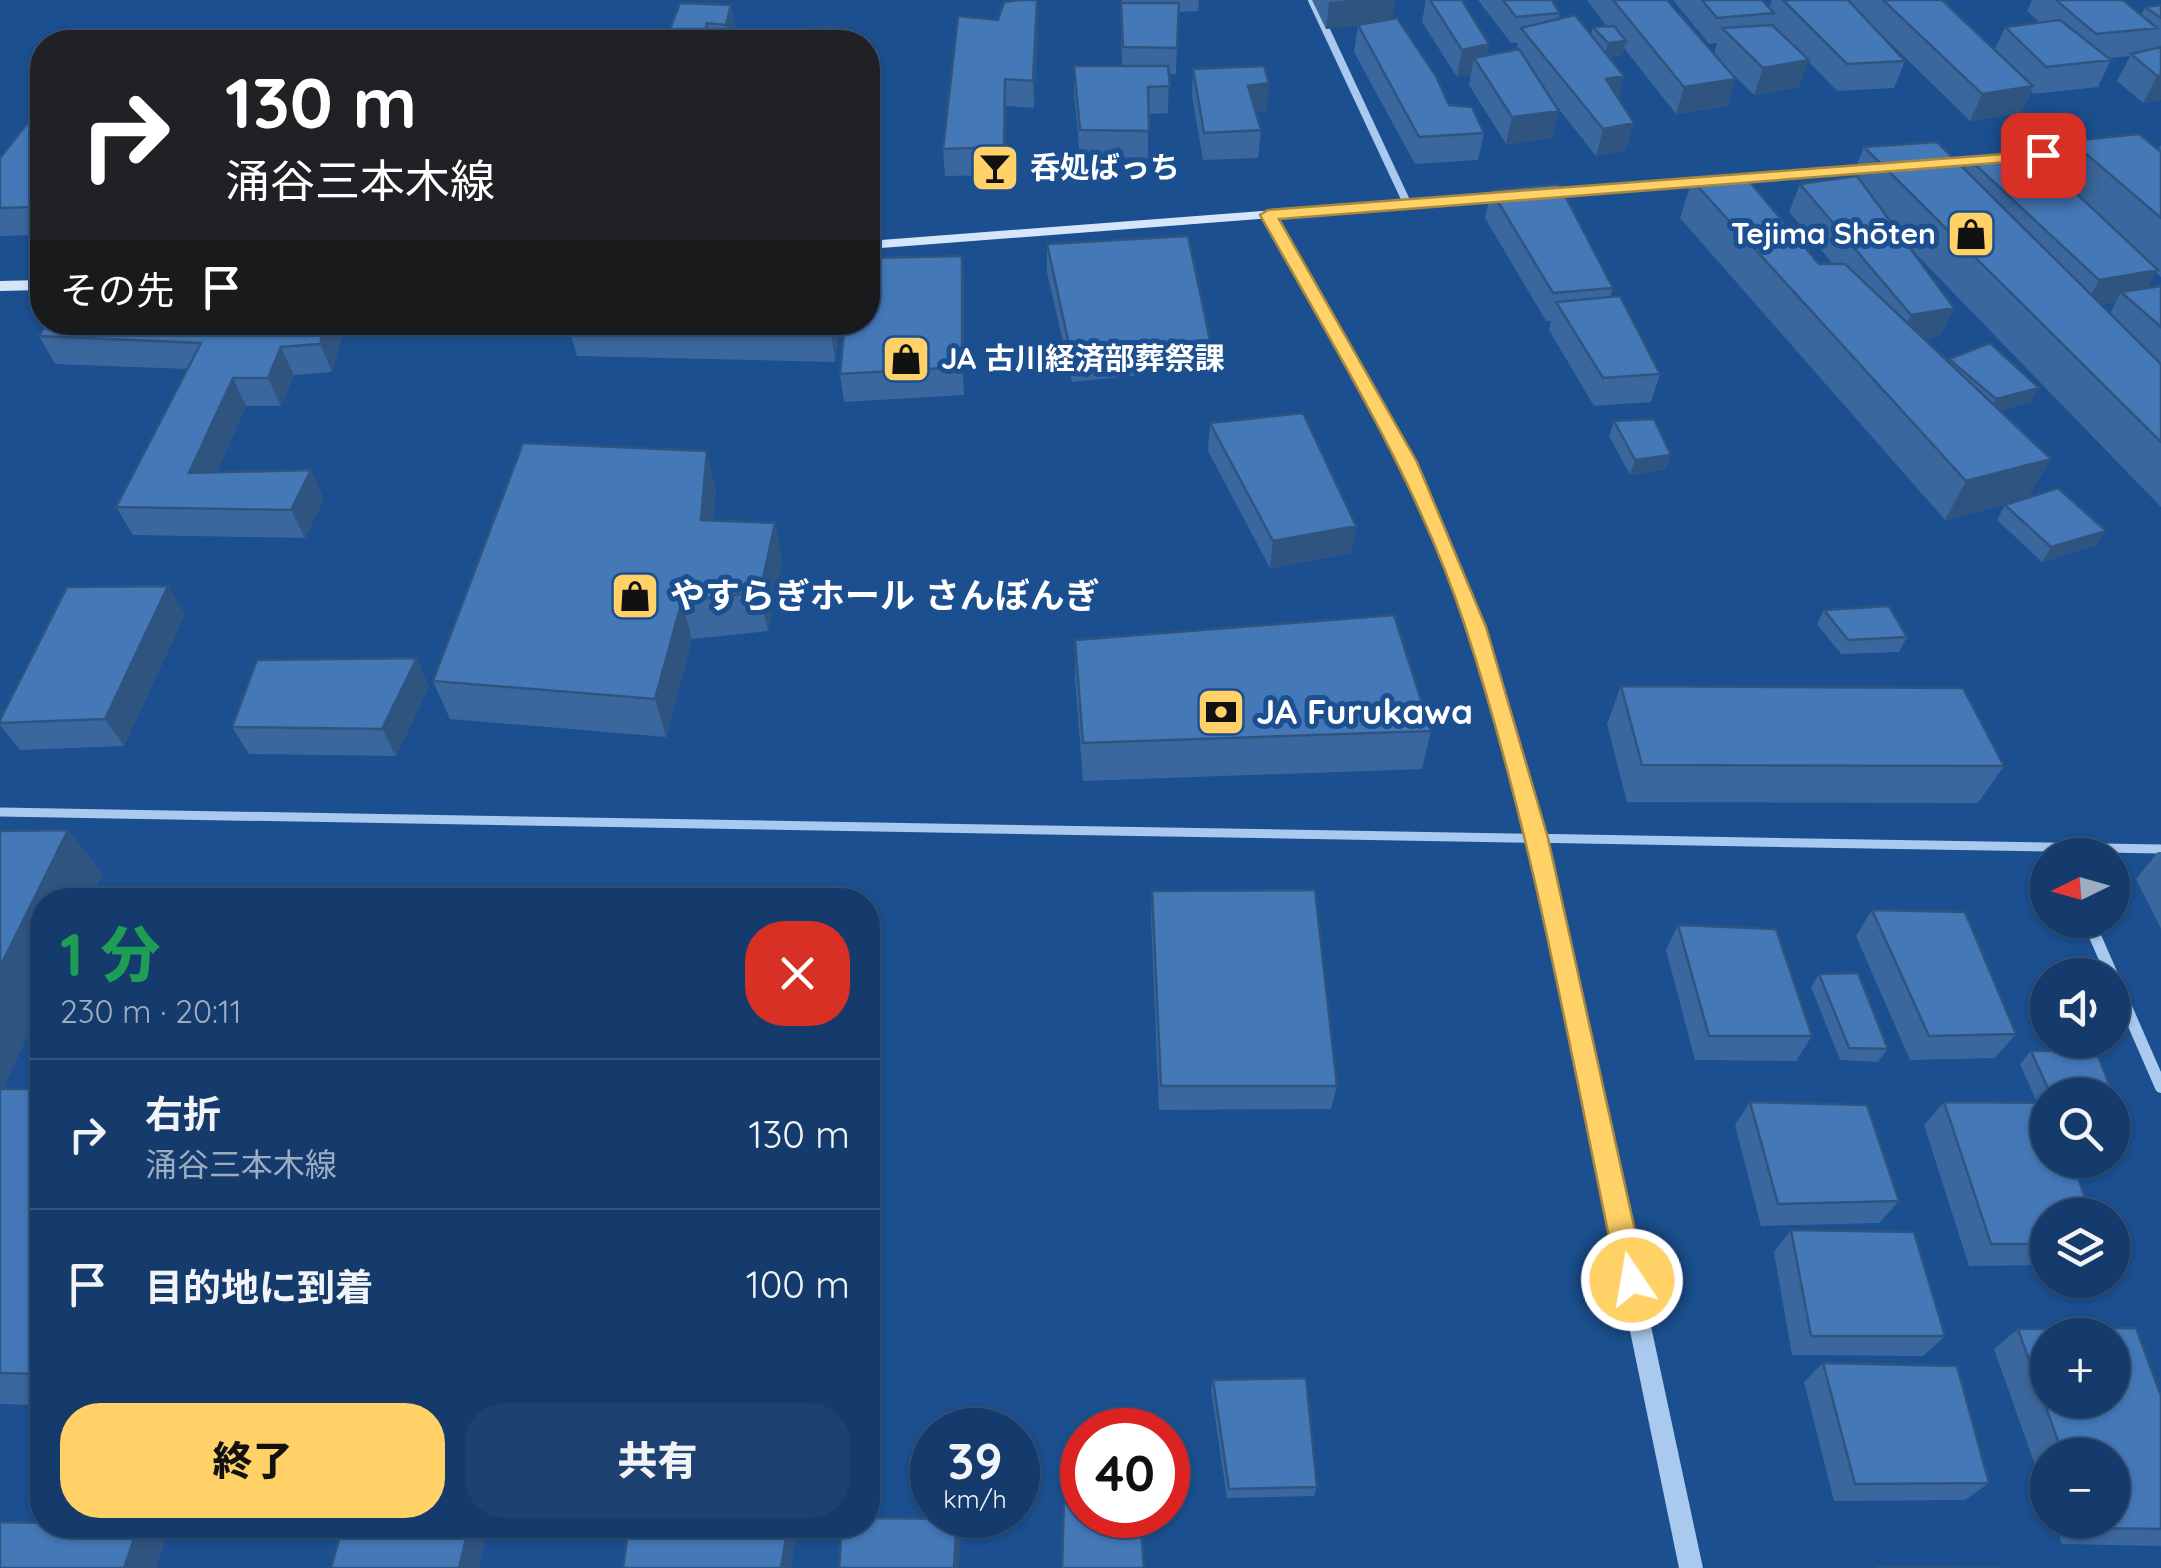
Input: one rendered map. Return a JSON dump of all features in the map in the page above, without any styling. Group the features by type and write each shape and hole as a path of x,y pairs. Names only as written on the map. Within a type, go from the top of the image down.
{"main road":[{"path":"1924,165 2102,150"},
{"path":"880,244 1905,166"},
{"path":"0,286 30,285"}],"street":[{"path":"1312,0 1407,203"},
{"path":"1268,215 1407,462 1476,627 1537,838 1691,1568"},
{"path":"0,812 2030,850"},
{"path":"2130,850 2161,849"},
{"path":"2130,1016 2161,1087"}],"building":[{"path":"1037,0 1033,81 1005,79 1004,147 943,149 958,16 998,20 1004,2"},
{"path":"1430,0 1462,0 1489,44 1462,50"},
{"path":"1503,0 1552,0 1560,13 1516,17"},
{"path":"1613,0 1667,0 1736,79 1684,87"},
{"path":"1702,0 1762,0 1774,13 1717,18"},
{"path":"1783,0 1848,0 1905,61 1847,64"},
{"path":"1883,0 1942,0 2033,86 1982,94"},
{"path":"2056,0 2123,0 2157,28 2096,34"},
{"path":"680,3 731,5 726,25 707,23 706,30 670,30"},
{"path":"1121,3 1179,3 1177,48 1123,47"},
{"path":"2161,5 2161,18 2145,7"},
{"path":"1575,15 1624,76 1606,79 1634,123 1603,129 1521,28"},
{"path":"1397,18 1436,76 1449,105 1472,107 1484,133 1419,137 1358,25"},
{"path":"2060,20 2111,60 2046,67 2005,27"},
{"path":"1772,25 1809,60 1763,68 1722,28"},
{"path":"1614,26 1626,41 1608,43 1593,27"},
{"path":"837,27 836,30 810,28"},
{"path":"2161,47 2161,75 2157,76 2131,54"},
{"path":"1519,49 1559,111 1512,117 1474,58"},
{"path":"1074,66 1168,66 1170,86 1148,87 1149,131 1080,130"},
{"path":"1264,66 1269,83 1248,86 1261,130 1204,133 1193,69"},
{"path":"30,120 30,207 0,208 0,158"},
{"path":"2139,134 2161,152 2161,218 2071,141"},
{"path":"1937,142 2161,364 2161,442 1864,147"},
{"path":"2029,149 2158,270 2099,280 1968,158"},
{"path":"1744,175 1819,264 1845,264 2051,459 1966,481 1692,180"},
{"path":"1857,176 1954,308 1911,315 1800,184"},
{"path":"1559,184 1613,288 1553,293 1491,190"},
{"path":"1188,236 1210,340 1071,354 1047,244"},
{"name":"JA 古川経済部葬祭課","path":"962,256 962,367 840,374 844,335 880,335 880,258"},
{"path":"2161,286 2161,327 2121,292"},
{"path":"1620,296 1660,374 1603,378 1556,302"},
{"path":"322,335 320,344 281,347 268,378 233,378 189,473 311,470 291,510 116,507 201,343 39,336"},
{"path":"1990,343 2039,388 1996,399 1949,359"},
{"path":"1303,413 1356,526 1273,541 1210,423"},
{"path":"1654,419 1671,455 1635,460 1614,421"},
{"name":"やすらぎホール さんぼんぎ","path":"523,443 707,451 701,520 775,523 760,592 682,601 655,699 433,681"},
{"path":"2058,488 2106,531 2051,547 2005,505"},
{"path":"168,586 105,719 0,723 67,587"},
{"path":"1889,606 1907,637 1848,640 1824,610"},
{"path":"1394,615 1431,731 1083,743 1075,640"},
{"path":"417,658 382,729 232,727 257,660"},
{"path":"1621,686 1963,688 2004,766 1642,765"},
{"path":"68,830 39,888 30,888 30,907 0,967 0,831"},
{"path":"1315,890 1337,1086 1161,1086 1152,891"},
{"path":"1872,910 1965,912 2016,1034 1929,1036"},
{"path":"1678,925 1776,929 1812,1036 1709,1036"},
{"path":"1858,973 1888,1049 1849,1048 1819,974"},
{"path":"2034,1058 2099,1058 2107,1078 2043,1078"},
{"path":"0,1089 30,1089 30,1374 0,1373"},
{"path":"1750,1102 1867,1105 1899,1201 1778,1204"},
{"path":"1944,1102 2030,1103 2030,1178 2078,1178 2085,1198 2030,1198 2030,1244 1991,1244"},
{"path":"1791,1230 1914,1232 1945,1336 1811,1336"},
{"path":"2130,1328 2136,1328 2161,1396 2161,1529 2130,1529 2130,1438 2057,1438 2050,1418 2130,1418"},
{"path":"2018,1329 2030,1329 2030,1363"},
{"path":"1823,1363 1957,1366 1989,1483 1855,1484"},
{"path":"1306,1378 1317,1487 1229,1489 1213,1380"},
{"path":"880,1518 910,1518 910,1538 956,1538 954,1568 839,1568 841,1538 880,1538"},
{"path":"0,1522 30,1523 30,1538 134,1538 124,1568 0,1568"},
{"path":"339,1538 466,1538 459,1568 331,1568"},
{"path":"627,1538 786,1538 781,1568 623,1568"},
{"path":"1063,1538 1142,1538 1144,1568 1062,1568"}],"place":[{"name":"呑処ばっち","path":"995,168"},
{"name":"Tejima Shōten","path":"1971,234"},
{"name":"JA 古川経済部葬祭課","path":"906,359"},
{"name":"やすらぎホール さんぼんぎ","path":"635,596"},
{"name":"JA Furukawa","path":"1221,712"}],"route":[{"path":"1632,1280 1537,838 1476,627 1407,462 1268,215 2043,155"}]}
